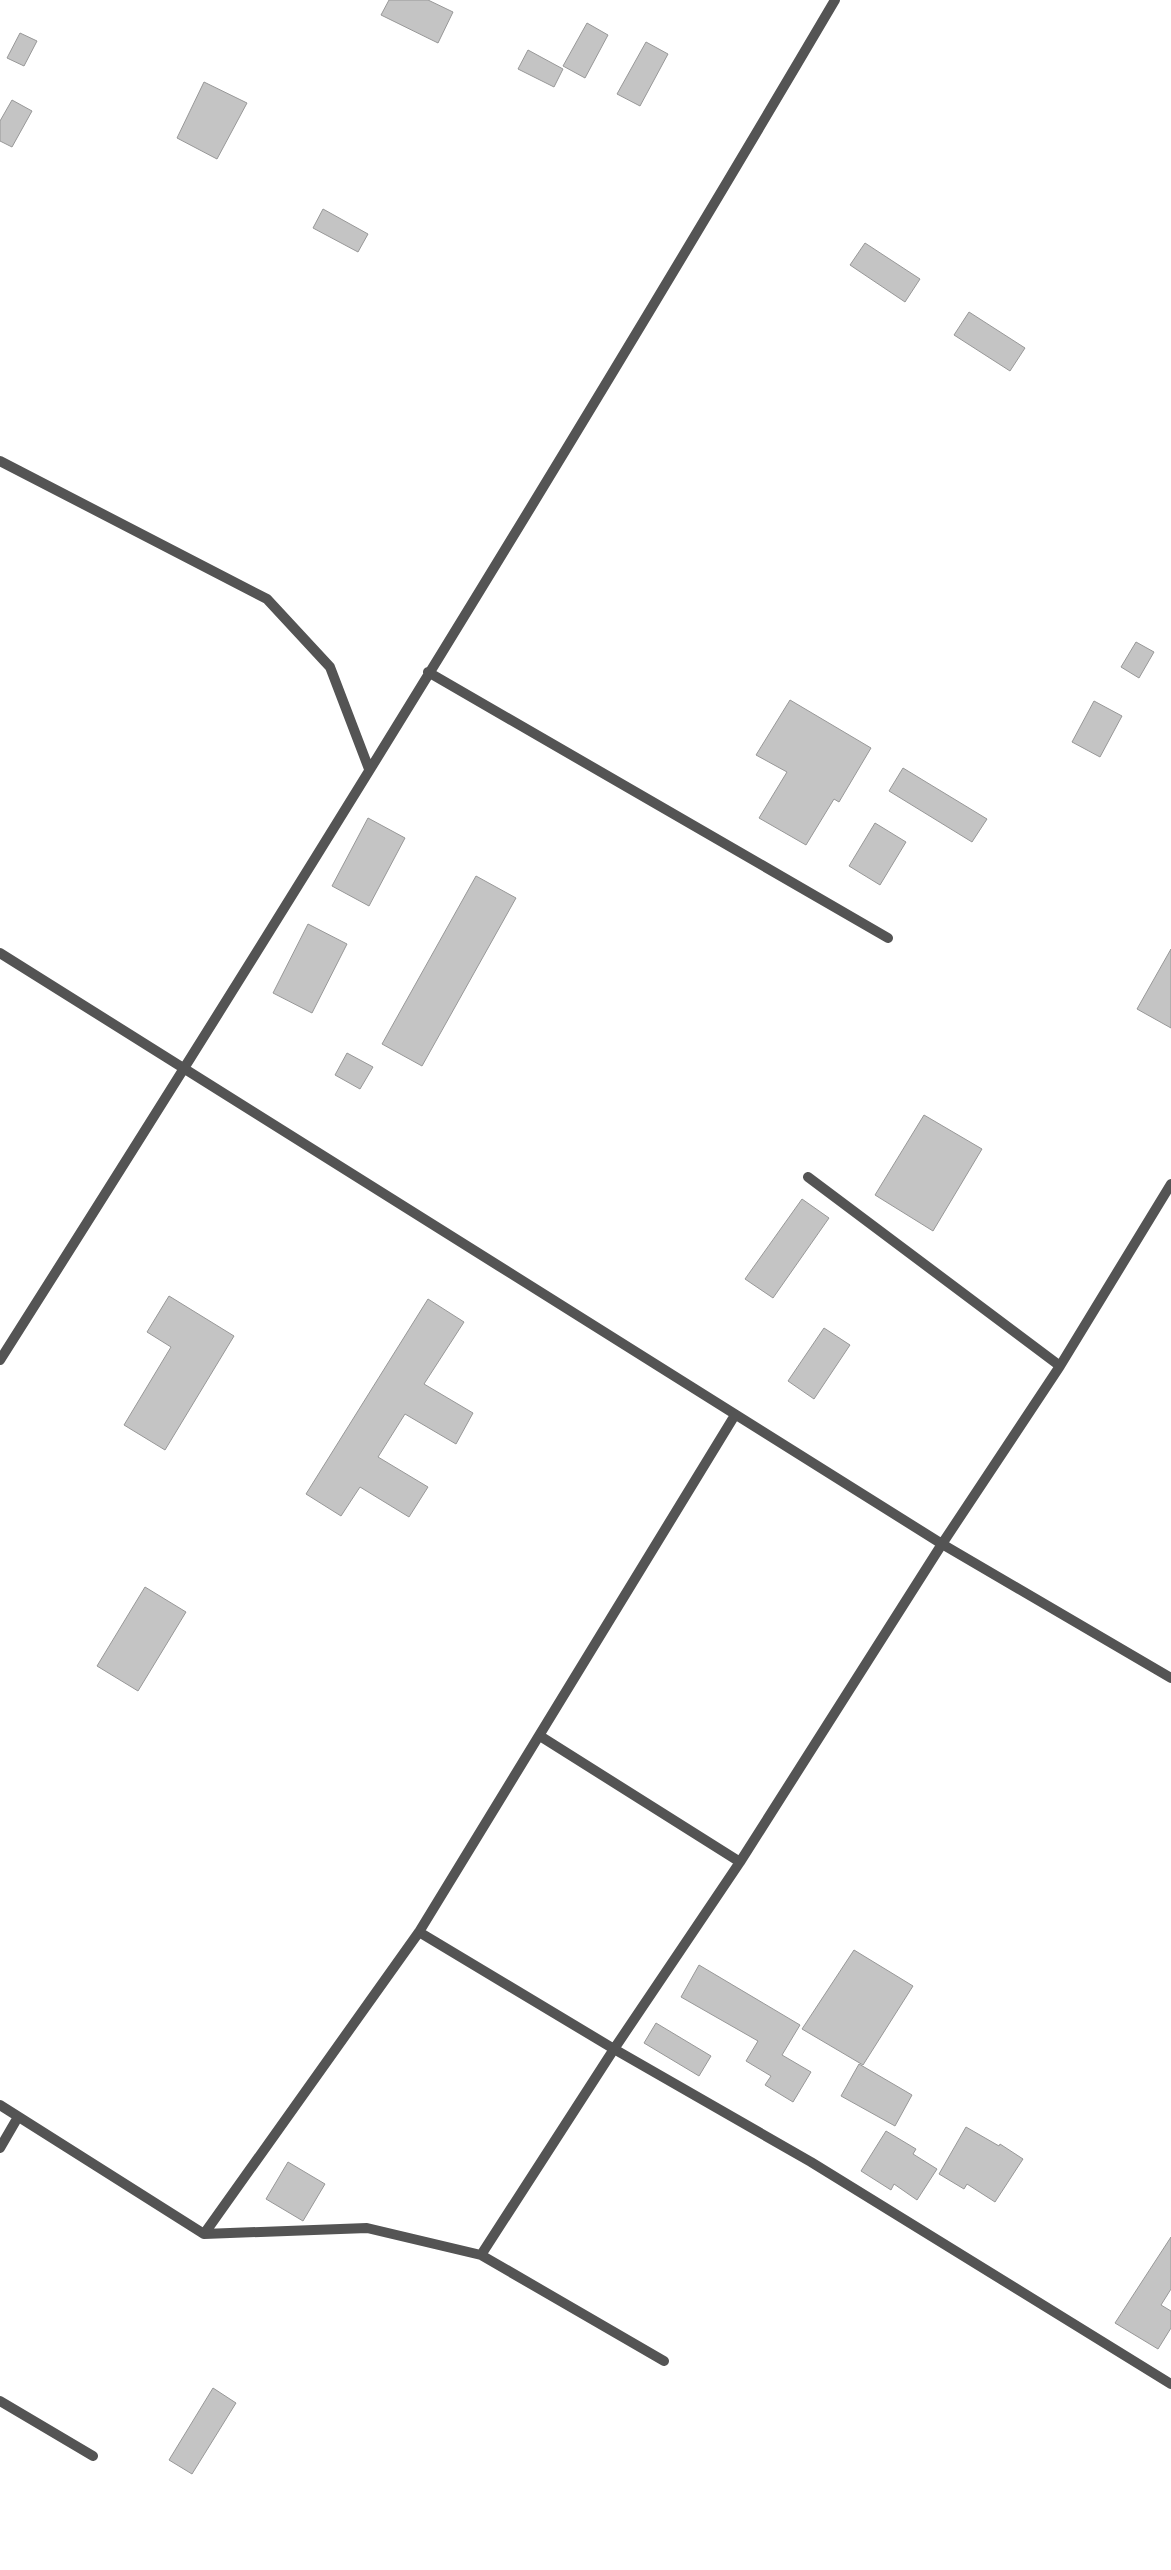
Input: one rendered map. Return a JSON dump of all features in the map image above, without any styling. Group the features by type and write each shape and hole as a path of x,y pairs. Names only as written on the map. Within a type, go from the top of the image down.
{"street":[{"path":"0,1360 184,1070 369,769 691,243 835,0"},
{"path":"0,461 267,599 330,667 369,769"},
{"path":"428,672 888,938"},
{"path":"0,953 942,1544 1171,1678"},
{"path":"808,1176 1060,1366"},
{"path":"481,2256 614,2049 740,1862 942,1544 1060,1366 1171,1184"},
{"path":"204,2234 419,1932 736,1415"},
{"path":"540,1736 740,1862"},
{"path":"419,1932 614,2049 811,2162 1171,2384"},
{"path":"0,2105 204,2234 367,2228 481,2256 664,2362"},
{"path":"0,2148 18,2116"},
{"path":"0,2401 93,2456"}],"building":[{"path":"389,0 428,0 453,12 438,43 381,15"},
{"path":"587,23 608,35 585,78 563,66"},
{"path":"20,33 37,41 24,66 7,58"},
{"path":"646,42 668,54 640,106 617,94"},
{"path":"528,50 563,69 554,87 518,69"},
{"path":"204,82 247,103 217,159 177,138"},
{"path":"12,100 32,111 12,147 0,141 0,121"},
{"path":"323,209 368,234 358,252 313,228"},
{"path":"865,243 920,279 905,302 850,265"},
{"path":"969,312 1025,348 1010,371 954,335"},
{"path":"1136,642 1154,652 1139,678 1121,667"},
{"path":"790,700 871,748 839,802 834,799 806,845 759,818 787,772 756,755"},
{"path":"1094,701 1122,716 1100,757 1072,742"},
{"path":"903,768 987,819 972,842 889,791"},
{"path":"368,818 405,838 369,906 332,886"},
{"path":"875,823 906,842 880,885 849,866"},
{"path":"476,876 516,898 422,1066 382,1044"},
{"path":"308,924 347,944 312,1013 273,993"},
{"path":"1171,949 1171,1028 1137,1009"},
{"path":"347,1053 373,1067 360,1089 335,1075"},
{"path":"924,1115 982,1149 933,1231 875,1195"},
{"path":"802,1199 829,1218 773,1298 745,1279"},
{"path":"169,1296 234,1336 165,1450 124,1425 171,1347 147,1332"},
{"path":"428,1299 464,1322 424,1384 473,1413 456,1444 405,1414 378,1457 428,1487 409,1517 360,1487 341,1516 306,1494"},
{"path":"824,1328 850,1345 814,1399 788,1381"},
{"path":"145,1587 186,1612 138,1691 97,1666"},
{"path":"854,1950 913,1986 863,2065 802,2029"},
{"path":"699,1965 800,2025 782,2055 811,2072 793,2102 765,2085 771,2076 746,2061 758,2041 681,1997"},
{"path":"656,2023 711,2056 699,2076 644,2043"},
{"path":"859,2064 912,2095 895,2126 841,2096"},
{"path":"966,2127 999,2146 1000,2144 1023,2159 995,2202 967,2184 964,2189 939,2174"},
{"path":"886,2131 916,2149 913,2154 937,2169 917,2200 894,2184 891,2190 861,2171"},
{"path":"288,2162 325,2184 303,2221 266,2199"},
{"path":"1171,2237 1171,2289 1161,2305 1171,2311 1171,2328 1158,2349 1115,2323"},
{"path":"213,2388 236,2403 192,2474 169,2460"}]}
